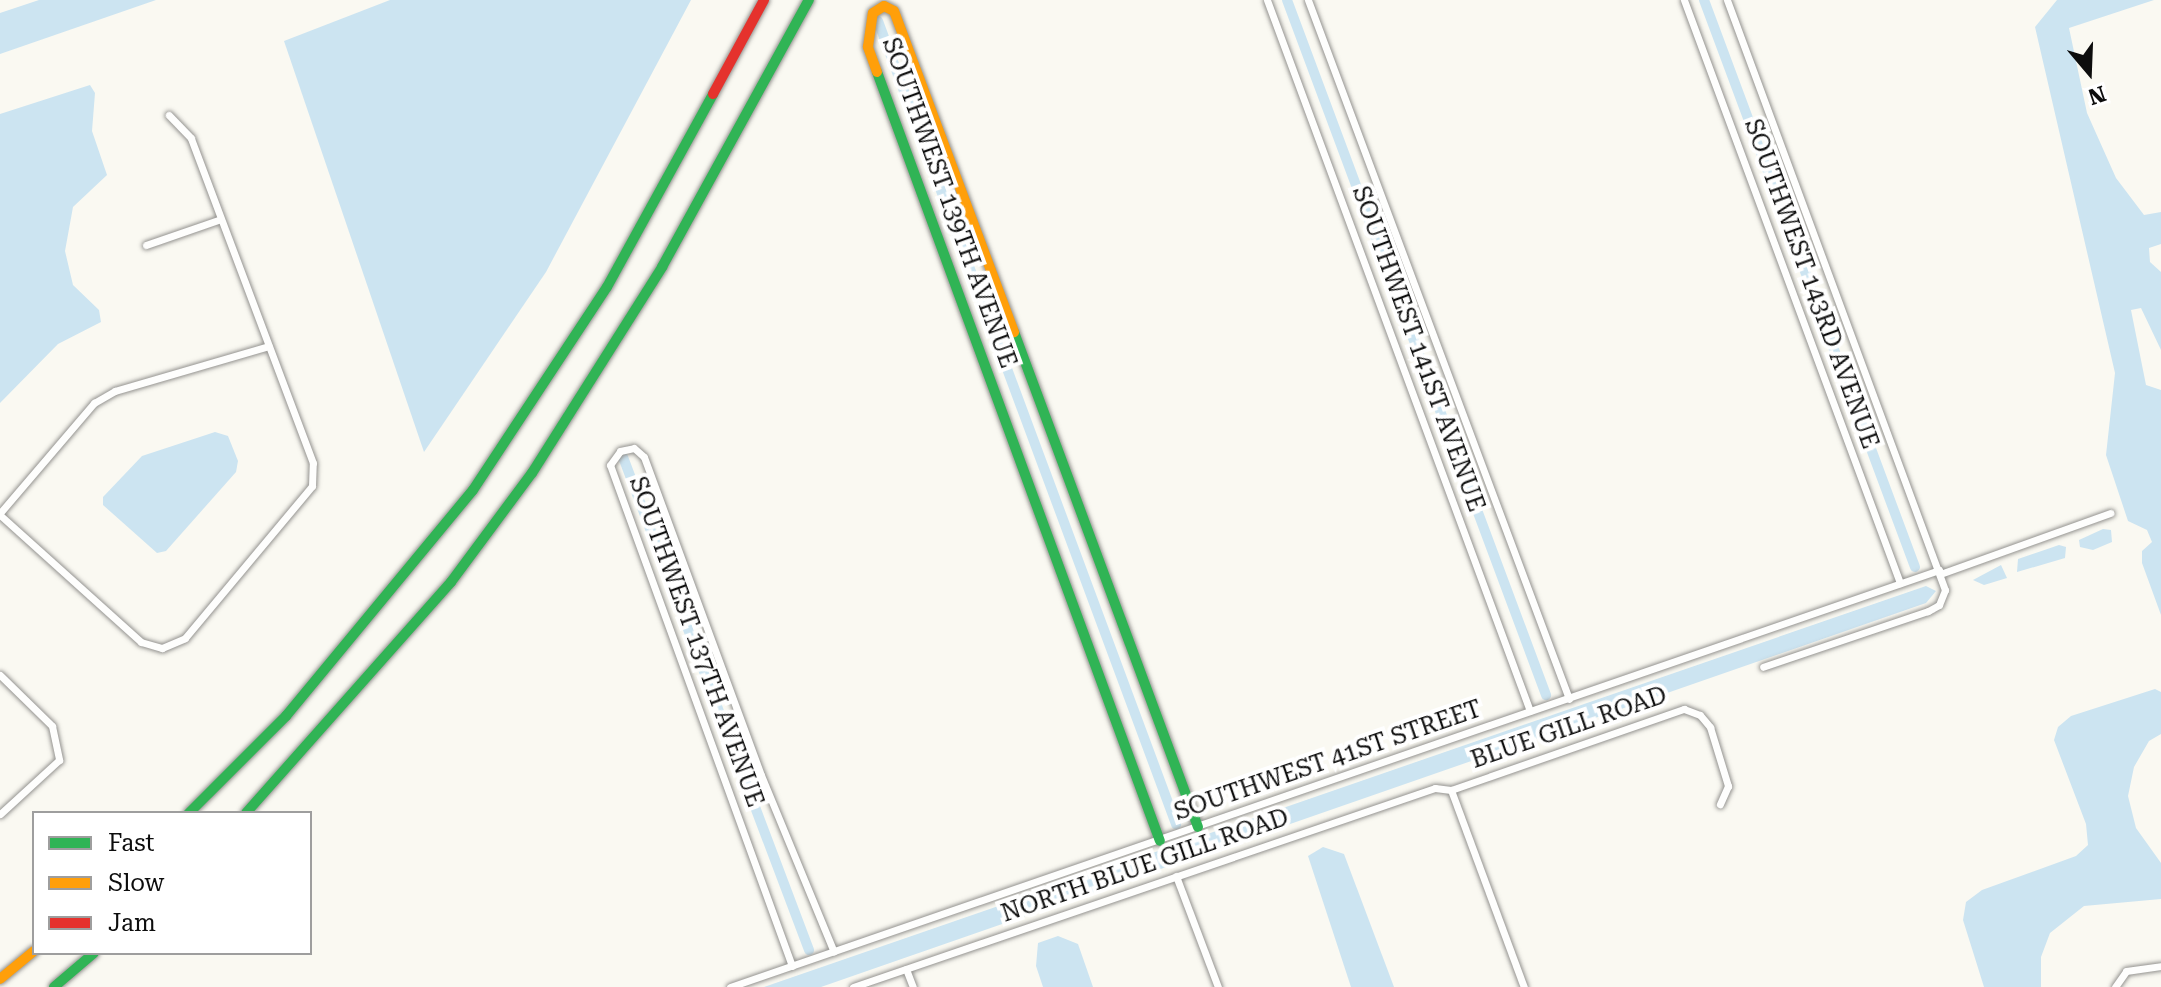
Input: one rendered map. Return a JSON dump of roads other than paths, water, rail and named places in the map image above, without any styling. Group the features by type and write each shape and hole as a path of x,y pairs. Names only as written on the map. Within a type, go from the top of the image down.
{"main road":[{"path":"191,811 296,704 473,490 607,287 764,0"},
{"path":"248,811 451,582 532,473 662,267 809,0"},
{"name":"SOUTHWEST 139TH AVENUE","path":"1160,841 868,47 873,13 884,6 894,11 1198,827"},
{"path":"0,979 32,953"},
{"path":"54,987 92,955"}],"street":[{"name":"SOUTHWEST 141ST AVENUE","path":"1267,0 1530,711"},
{"name":"SOUTHWEST 141ST AVENUE","path":"1308,0 1569,699"},
{"name":"SOUTHWEST 143RD AVENUE","path":"1684,0 1900,583"},
{"name":"SOUTHWEST 143RD AVENUE","path":"1727,0 1940,572"},
{"path":"169,115 191,138 269,346 314,474 307,497 185,638 162,648 141,642 0,514 94,403 115,391 269,346"},
{"path":"146,245 221,219"},
{"name":"SOUTHWEST 137TH AVENUE","path":"792,966 610,465 620,451 634,448 644,457 761,775 834,952"},
{"name":"SOUTHWEST 41ST STREET","path":"730,987 2110,513"},
{"path":"1763,667 1928,611 1943,598 1940,572"},
{"path":"0,675 46,716 56,738 59,760 49,773 0,814"},
{"name":"BLUE GILL ROAD","path":"1451,790 1684,709 1700,715 1710,727 1728,786 1720,804"},
{"name":"NORTH BLUE GILL ROAD","path":"853,987 1435,788 1451,790"},
{"path":"1451,790 1524,987"},
{"path":"1176,876 1218,987"},
{"path":"2116,983 2126,971 2161,966"},
{"path":"906,969 913,987"}],"water":[{"path":"39,0 156,0 0,54 0,13"},
{"path":"390,0 691,0 546,272 424,452 284,41"},
{"path":"2057,0 2154,0 2069,28 2087,113 2116,178 2144,215 2161,212 2161,244 2149,248 2150,262 2161,272 2161,350 2141,308 2131,310 2146,385 2161,390 2161,615 2142,563 2142,551 2152,542 2147,530 2128,521 2106,455 2115,373 2035,27"},
{"path":"90,85 95,93 92,131 107,175 73,207 65,251 73,285 99,310 101,322 58,344 0,403 0,114"},
{"path":"215,432 228,436 238,461 236,472 166,551 157,553 103,505 103,497 142,456"},
{"path":"2103,529 2111,530 2112,542 2093,550 2080,547 2079,540"},
{"path":"2059,545 2066,547 2065,558 2017,572 2018,559"},
{"path":"2001,565 2007,578 1984,585 1973,580"},
{"path":"1926,586 1936,591 1926,603 821,987 764,987"},
{"path":"2155,689 2161,692 2161,734 2149,741 2134,767 2128,796 2136,828 2161,863 2161,899 2084,906 2050,933 2041,957 2041,987 1984,987 1963,920 1966,902 1982,890 2076,856 2088,845 2086,824 2054,740 2058,727 2071,716"},
{"path":"1323,847 1344,854 1394,987 1351,987 1308,856"},
{"path":"1058,936 1078,944 1093,987 1043,987 1036,966 1038,943"}],"waterway":[{"path":"1287,0 1546,695"},
{"path":"1704,0 1915,567"},
{"path":"878,21 1176,824"},
{"path":"623,457 809,950"}]}
